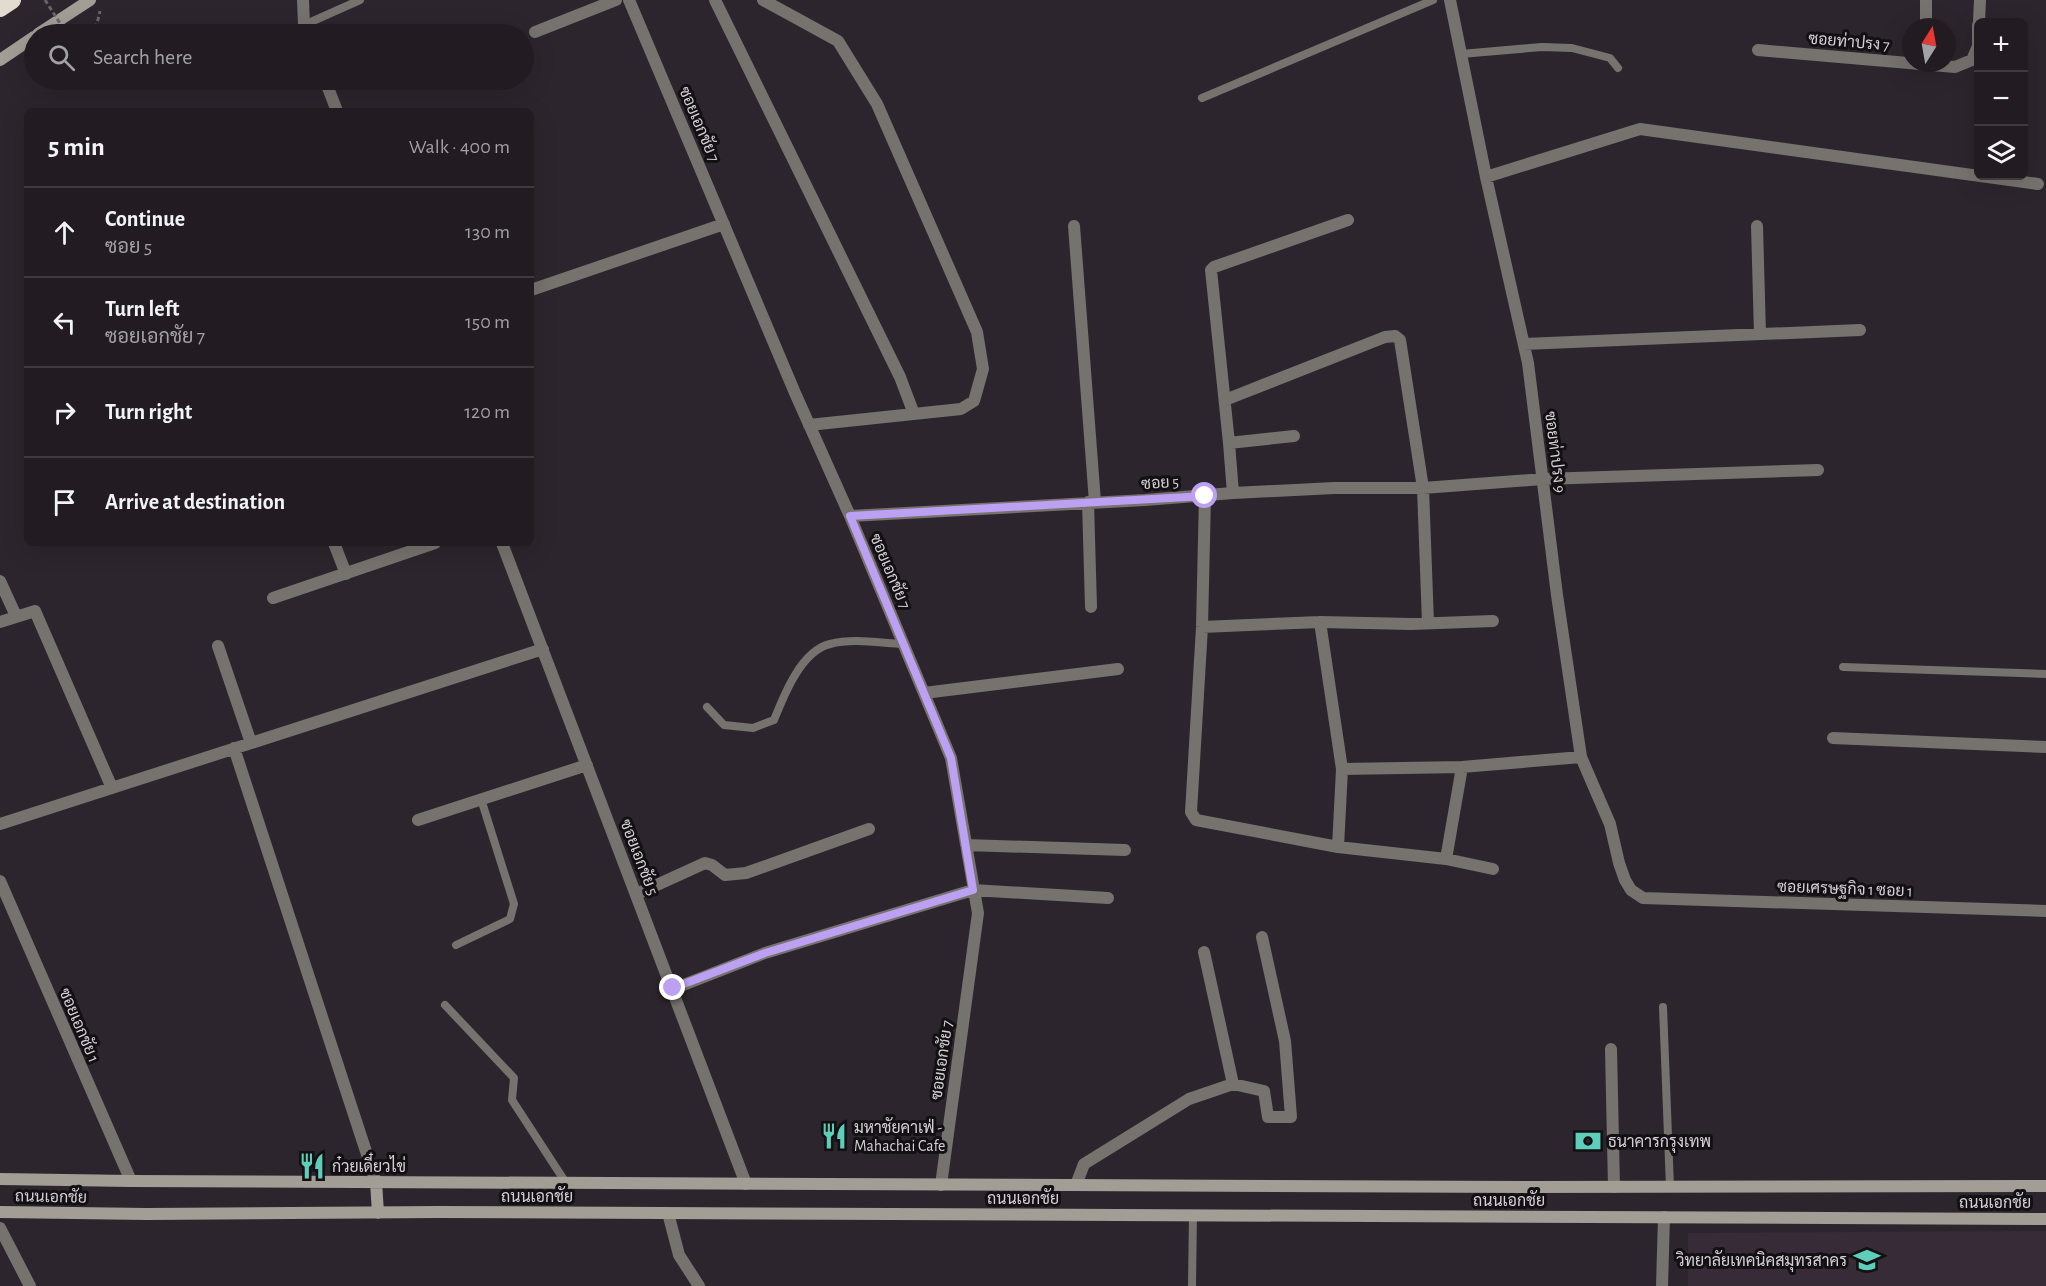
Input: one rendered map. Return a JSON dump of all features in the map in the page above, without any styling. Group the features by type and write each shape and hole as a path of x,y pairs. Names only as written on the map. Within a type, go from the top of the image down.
{"highway":[{"path":"0,8 12,0"}],"main road":[{"path":"57,24 95,4"},
{"path":"0,60 24,44"},
{"name":"ถนนเอกชัย","path":"0,1179 941,1185 2046,1186"},
{"path":"376,1182 378,1213"},
{"name":"ถนนเอกชัย","path":"0,1212 2046,1219"}],"street":[{"path":"303,0 305,24"},
{"path":"535,32 616,0"},
{"name":"ซอยเอกชัย 7","path":"629,0 951,758 978,913 941,1185"},
{"path":"716,0 900,377 914,414"},
{"path":"762,0 838,42 877,104 977,332 983,369 974,401 961,409 809,425"},
{"name":"ซอยท่าปรง 9","path":"1450,0 1486,177 1524,344 1581,757 1610,824 1618,863 1625,880 1631,890 1643,898"},
{"path":"1926,0 1926,18"},
{"name":"ซอยท่าปรง 7","path":"1979,18 1980,0"},
{"name":"ซอยท่าปรง 7","path":"1758,50 1902,62"},
{"name":"ซอยท่าปรง 7","path":"1956,67 1972,60 1974,54"},
{"path":"329,90 336,108"},
{"path":"1486,177 1640,129 2038,184"},
{"path":"1233,493 1211,270 1348,220"},
{"path":"534,289 724,224"},
{"path":"1074,226 1091,502 1091,607"},
{"path":"1757,226 1760,334"},
{"path":"1524,344 1860,330"},
{"path":"1225,400 1384,337 1395,336 1400,340 1423,488 1428,623"},
{"path":"1228,443 1294,436"},
{"name":"ซอย 5","path":"850,516 1334,488 1423,488 1543,479 1818,470"},
{"path":"1205,496 1202,627 1191,812 1193,816 1197,820 1338,847 1446,859 1493,869"},
{"path":"335,546 346,574"},
{"path":"273,598 426,546"},
{"name":"ซอยเอกชัย 5","path":"503,546 746,1184"},
{"path":"0,581 16,616"},
{"path":"0,622 35,611 112,788"},
{"path":"1202,627 1320,622 1493,621"},
{"path":"1320,622 1342,769 1338,847"},
{"path":"218,646 251,743"},
{"path":"0,824 543,649"},
{"path":"924,693 1118,669"},
{"path":"1833,738 2046,747"},
{"path":"234,748 376,1182"},
{"path":"1342,769 1462,767 1581,757"},
{"path":"418,820 587,765"},
{"path":"1446,859 1462,767"},
{"path":"637,894 705,862 725,875 746,873 869,829"},
{"path":"966,845 1125,850"},
{"name":"ซอยเอกชัย 1","path":"0,881 130,1181"},
{"path":"673,988 765,953 973,890 1108,898"},
{"name":"ซอยเศรษฐกิจ 1 ซอย 1","path":"1643,898 2046,910"},
{"path":"1076,1185 1084,1164 1189,1099 1233,1084 1264,1091 1268,1117 1291,1117 1285,1041 1262,937"},
{"path":"1204,952 1233,1084"},
{"path":"1611,1049 1614,1187"},
{"path":"668,1213 679,1255 699,1286"},
{"path":"1662,1286 1664,1217"},
{"path":"0,1228 30,1286"}],"lane":[{"path":"317,24 360,0"},
{"path":"1202,98 1433,0"},
{"path":"1461,54 1542,47 1572,48 1610,58 1618,68"},
{"path":"707,707 724,725 753,728 774,720 784,695 806,659 828,644 862,642 904,644"},
{"path":"1843,667 2046,674"},
{"path":"456,945 510,919 514,904 481,799"},
{"path":"445,1005 514,1078 512,1100 566,1183"},
{"path":"1663,1007 1670,1187"},
{"path":"1192,1286 1193,1215"}],"path":[{"path":"45,0 61,24"},
{"path":"95,4 97,24"}],"shaded area":[{"name":"วิทยาลัยเทคนิคสมุทรสาคร","path":"2046,1231 2046,1286 1688,1286 1688,1233"}],"place":[{"name":"มหาชัยคาเฟ่ - Mahachai Cafe","path":"834,1136"},
{"name":"ธนาคารกรุงเทพ","path":"1588,1141"},
{"name":"ก๋วยเดี๋ยวไข่","path":"312,1166"},
{"name":"วิทยาลัยเทคนิคสมุทรสาคร","path":"1867,1260"}],"route":[{"path":"673,988 765,953 973,890 951,758 850,516 1205,496"}]}
